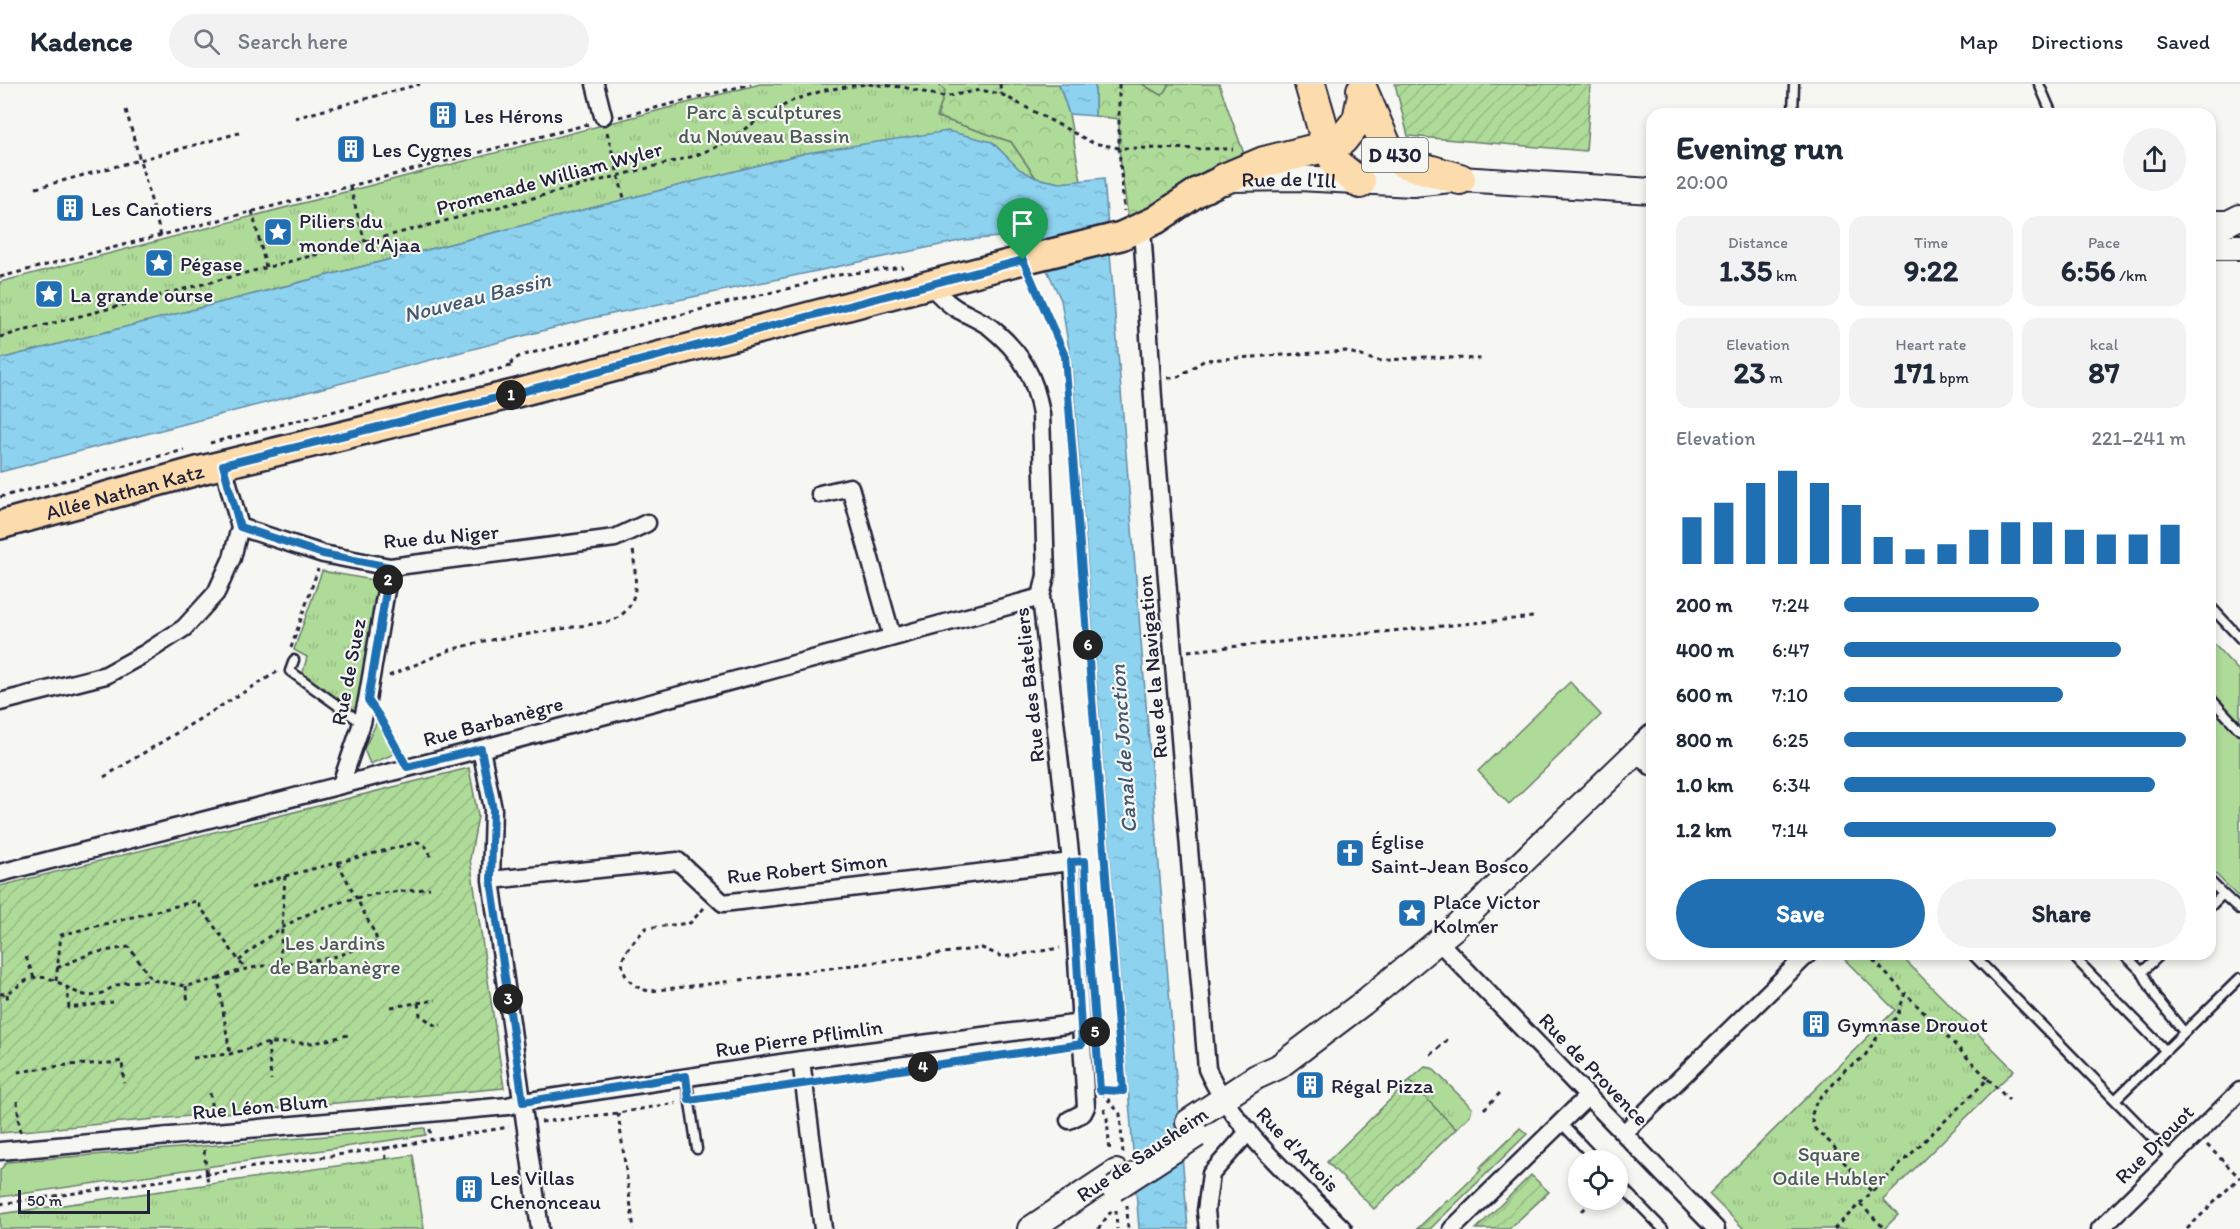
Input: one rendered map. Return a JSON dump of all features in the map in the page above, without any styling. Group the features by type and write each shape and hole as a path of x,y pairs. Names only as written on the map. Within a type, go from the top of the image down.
{"highway":[{"name":"D 430","path":"1310,84 1328,146 1337,165 1360,183"},
{"name":"D 430","path":"1365,90 1387,148 1404,163 1460,179"},
{"path":"1224,179 1264,162 1328,146 1342,140 1358,120 1365,90"}],"main road":[{"name":"Rue de l'Ill","path":"1129,226 1224,179 1298,178 1413,184 1460,179 1646,191"},
{"path":"2216,223 2228,224 2240,217"},
{"path":"2240,222 2240,234"},
{"name":"Allée Nathan Katz","path":"0,525 216,454 517,393 1023,260 1129,226"},
{"path":"2216,247 2240,248"},
{"path":"1438,941 1646,752"},
{"name":"Rue de Sausheim","path":"1052,1229 1118,1180 1227,1105 1256,1077 1278,1067 1363,1003 1438,941"},
{"name":"Rue de Sausheim","path":"1030,1229 1118,1180"}],"street":[{"path":"594,84 603,120"},
{"name":"Rue de la Navigation","path":"1129,226 1152,380 1207,1069 1227,1105"},
{"name":"Rue des Bateliers","path":"929,285 946,302 990,327 1029,370 1037,390 1041,414 1046,574 1041,597 1071,862 1086,1107 1083,1113 1069,1120"},
{"path":"0,702 106,675 184,628 216,593 232,558 240,527 216,454"},
{"path":"820,494 850,487 892,636"},
{"name":"Rue du Niger","path":"240,527 323,554 390,567 615,538 646,523"},
{"name":"Rue de Suez","path":"341,784 362,723 369,692 390,567"},
{"name":"Rue Barbanègre","path":"0,873 481,749 1041,597"},
{"path":"481,749 493,809 491,880 540,1229"},
{"name":"Rue Robert Simon","path":"491,880 678,861 723,903 1071,862"},
{"name":"Rue de Provence","path":"1438,941 1716,1229"},
{"path":"1624,1133 1802,960"},
{"name":"Rue Pierre Pflimlin","path":"523,1102 686,1076 1081,1023"},
{"path":"801,1060 823,1229"},
{"name":"Rue Drouot","path":"2100,1229 2240,1091"},
{"path":"1452,1229 1588,1096"},
{"name":"Rue Léon Blum","path":"0,1151 404,1117 508,1106 523,1102"},
{"name":"Rue d'Artois","path":"1227,1105 1343,1229"},
{"path":"1208,1229 1206,1211 1211,1174 1249,1131"}],"lane":[{"path":"1793,108 1794,84"},
{"path":"2040,84 2050,108"},
{"path":"2216,612 2240,638"},
{"path":"294,660 290,672 362,723"},
{"path":"2216,704 2240,730"},
{"path":"2216,887 2240,910"},
{"path":"2216,901 2223,894"},
{"path":"1978,960 2172,1158"},
{"path":"2077,960 2165,1050"},
{"path":"2130,960 2142,972 2157,999 2184,1032"},
{"path":"2142,972 2155,960"},
{"path":"2115,1100 2240,978"},
{"path":"686,1076 696,1149"},
{"path":"1561,1123 1587,1150"},
{"path":"1628,1193 1663,1229"}],"path":[{"path":"295,118 420,84"},
{"path":"0,277 603,120 751,84"},
{"name":"Promenade William Wyler","path":"0,337 694,156 719,146 764,116 794,100 825,90 867,84 903,87 944,97 980,90 1001,94 1093,143 1119,148 1238,149"},
{"path":"1000,84 1001,94"},
{"path":"1119,84 1119,148 1129,226"},
{"path":"126,110 161,236"},
{"path":"603,120 624,198"},
{"path":"36,188 239,133"},
{"path":"350,187 365,242"},
{"path":"252,211 266,267"},
{"path":"1023,260 1065,356 1123,1091 1100,1090 1120,1114 1117,1229"},
{"path":"511,372 512,361 520,356 831,276 915,268 929,285"},
{"path":"1152,380 1178,377 1206,360 1346,351 1377,361 1426,357 1481,359"},
{"path":"216,454 511,366"},
{"path":"0,497 186,449"},
{"path":"407,767 379,716 369,692 450,650 484,641 612,621 619,617 628,611 633,602 636,585 631,530"},
{"path":"294,660 290,654 323,554"},
{"path":"1174,652 1534,617"},
{"path":"104,777 282,670 290,672"},
{"path":"251,888 285,876 418,842 428,849 429,855 426,856"},
{"path":"338,863 378,944 384,950"},
{"path":"280,963 285,876"},
{"path":"239,961 263,939 313,911 357,898 430,888"},
{"path":"715,896 690,923 646,928 625,952 623,966 630,982 642,990 687,988 733,981"},
{"path":"56,981 61,935 196,901 245,969"},
{"path":"0,994 7,994 21,983 34,978 51,978 85,995 101,996 114,987 133,981 152,980 186,986 218,979 245,969 333,957 372,942 378,944"},
{"path":"57,968 92,953 129,947 152,980"},
{"path":"740,980 982,948 1003,957 1043,950"},
{"path":"26,957 34,978"},
{"path":"1873,960 2009,1101"},
{"path":"218,979 230,1054"},
{"path":"67,986 69,1008 113,1002"},
{"path":"186,986 188,1004"},
{"path":"1872,1192 1842,1160 1833,1145 1815,1129 1811,1117 1817,1100 1830,1089 1846,1069 1864,1057 1878,1036 1897,1017 1905,993"},
{"path":"7,994 8,1003"},
{"path":"391,1007 436,1000"},
{"path":"418,1003 420,1015 436,1026 441,1025"},
{"path":"193,1058 230,1054 268,1043 315,1042 348,1035"},
{"path":"1431,1055 1448,1039"},
{"path":"268,1043 271,1080"},
{"path":"534,1123 618,1113 689,1100 1082,1044"},
{"path":"18,1072 122,1060 124,1083"},
{"path":"1834,1229 1988,1079"},
{"path":"210,1093 212,1118"},
{"path":"1484,1109 1500,1093"},
{"path":"17,1101 20,1133"},
{"path":"618,1113 634,1229"},
{"path":"1107,1118 1128,1229"},
{"path":"430,1125 431,1140"},
{"path":"0,1203 385,1148 510,1127"},
{"path":"202,1134 208,1185"},
{"path":"2187,1229 2240,1177 2206,1144"},
{"path":"385,1148 386,1159"},
{"path":"1860,1204 1885,1229"},
{"path":"1098,1229 1108,1214"}],"green space":[{"name":"Parc à sculptures du Nouveau Bassin","path":"760,84 938,84 945,91 937,117 1011,142 1036,178 1019,169 992,142 806,153 0,359 0,282"},
{"path":"938,84 1059,84 1069,114 1081,181 1060,183 1036,178 1011,142 937,117 945,91"},
{"path":"1095,84 1142,84 1162,96 1169,84 1219,84 1244,154 1131,221 1128,218 1119,150 1119,119 1095,116"},
{"path":"1142,84 1169,84 1162,96"},
{"path":"1395,84 1591,84 1586,151 1408,136"},
{"path":"322,571 379,581 356,713 302,676 307,657 294,650"},
{"path":"2216,646 2240,672 2240,899 2216,874"},
{"path":"1570,682 1601,715 1509,804 1478,771"},
{"path":"378,720 394,754 370,764 364,749"},
{"name":"Les Jardins de Barbanègre","path":"469,768 478,816 470,859 504,1088 0,1133 0,886"},
{"name":"Square Odile Hubler","path":"1845,960 1905,960 2014,1070 1883,1200 1898,1215 1884,1229 1744,1229 1709,1194 1895,1010"},
{"path":"1425,1067 1432,1068 1472,1108 1470,1115 1456,1129 1409,1081"},
{"path":"1409,1081 1456,1129 1374,1209 1327,1162"},
{"path":"425,1128 426,1135 0,1197 0,1170 7,1162"},
{"path":"1520,1128 1527,1134 1430,1229 1417,1229 1481,1170 1479,1168"},
{"path":"413,1155 424,1229 0,1229 0,1214"},
{"path":"1531,1175 1549,1192 1509,1229 1476,1229"}],"water":[{"path":"1059,84 1095,84 1095,116 1069,114"},
{"path":"948,131 992,142 1019,169 1036,178 1060,183 1104,178 1188,1229 1139,1229 1072,368 1061,300 1048,272 1028,243 1012,236 964,240 588,319 0,472 0,359 806,153"}],"place":[{"name":"Les Hérons","path":"443,115"},
{"name":"Les Cygnes","path":"351,149"},
{"name":"Les Canotiers","path":"70,208"},
{"name":"Piliers du monde d'Ajaa","path":"278,232"},
{"name":"Pégase","path":"159,263"},
{"name":"La grande ourse","path":"49,294"},
{"name":"Église Saint-Jean Bosco","path":"1350,853"},
{"name":"Place Victor Kolmer","path":"1412,913"},
{"name":"Gymnase Drouot","path":"1816,1024"},
{"name":"Régal Pizza","path":"1310,1085"},
{"name":"Les Villas Chenonceau","path":"469,1189"}],"route":[{"path":"1023,260 1065,356 1123,1091 1100,1090 1085,861 1071,862 1082,1044 689,1100 686,1076 523,1102 491,880 493,809 481,749 407,767 368,700 390,567 323,554 240,527 223,465 517,393 1023,260"}],"water label":[{"name":"Nouveau Bassin","path":"477,297"},
{"name":"Canal de Jonction","path":"1123,749"}]}
